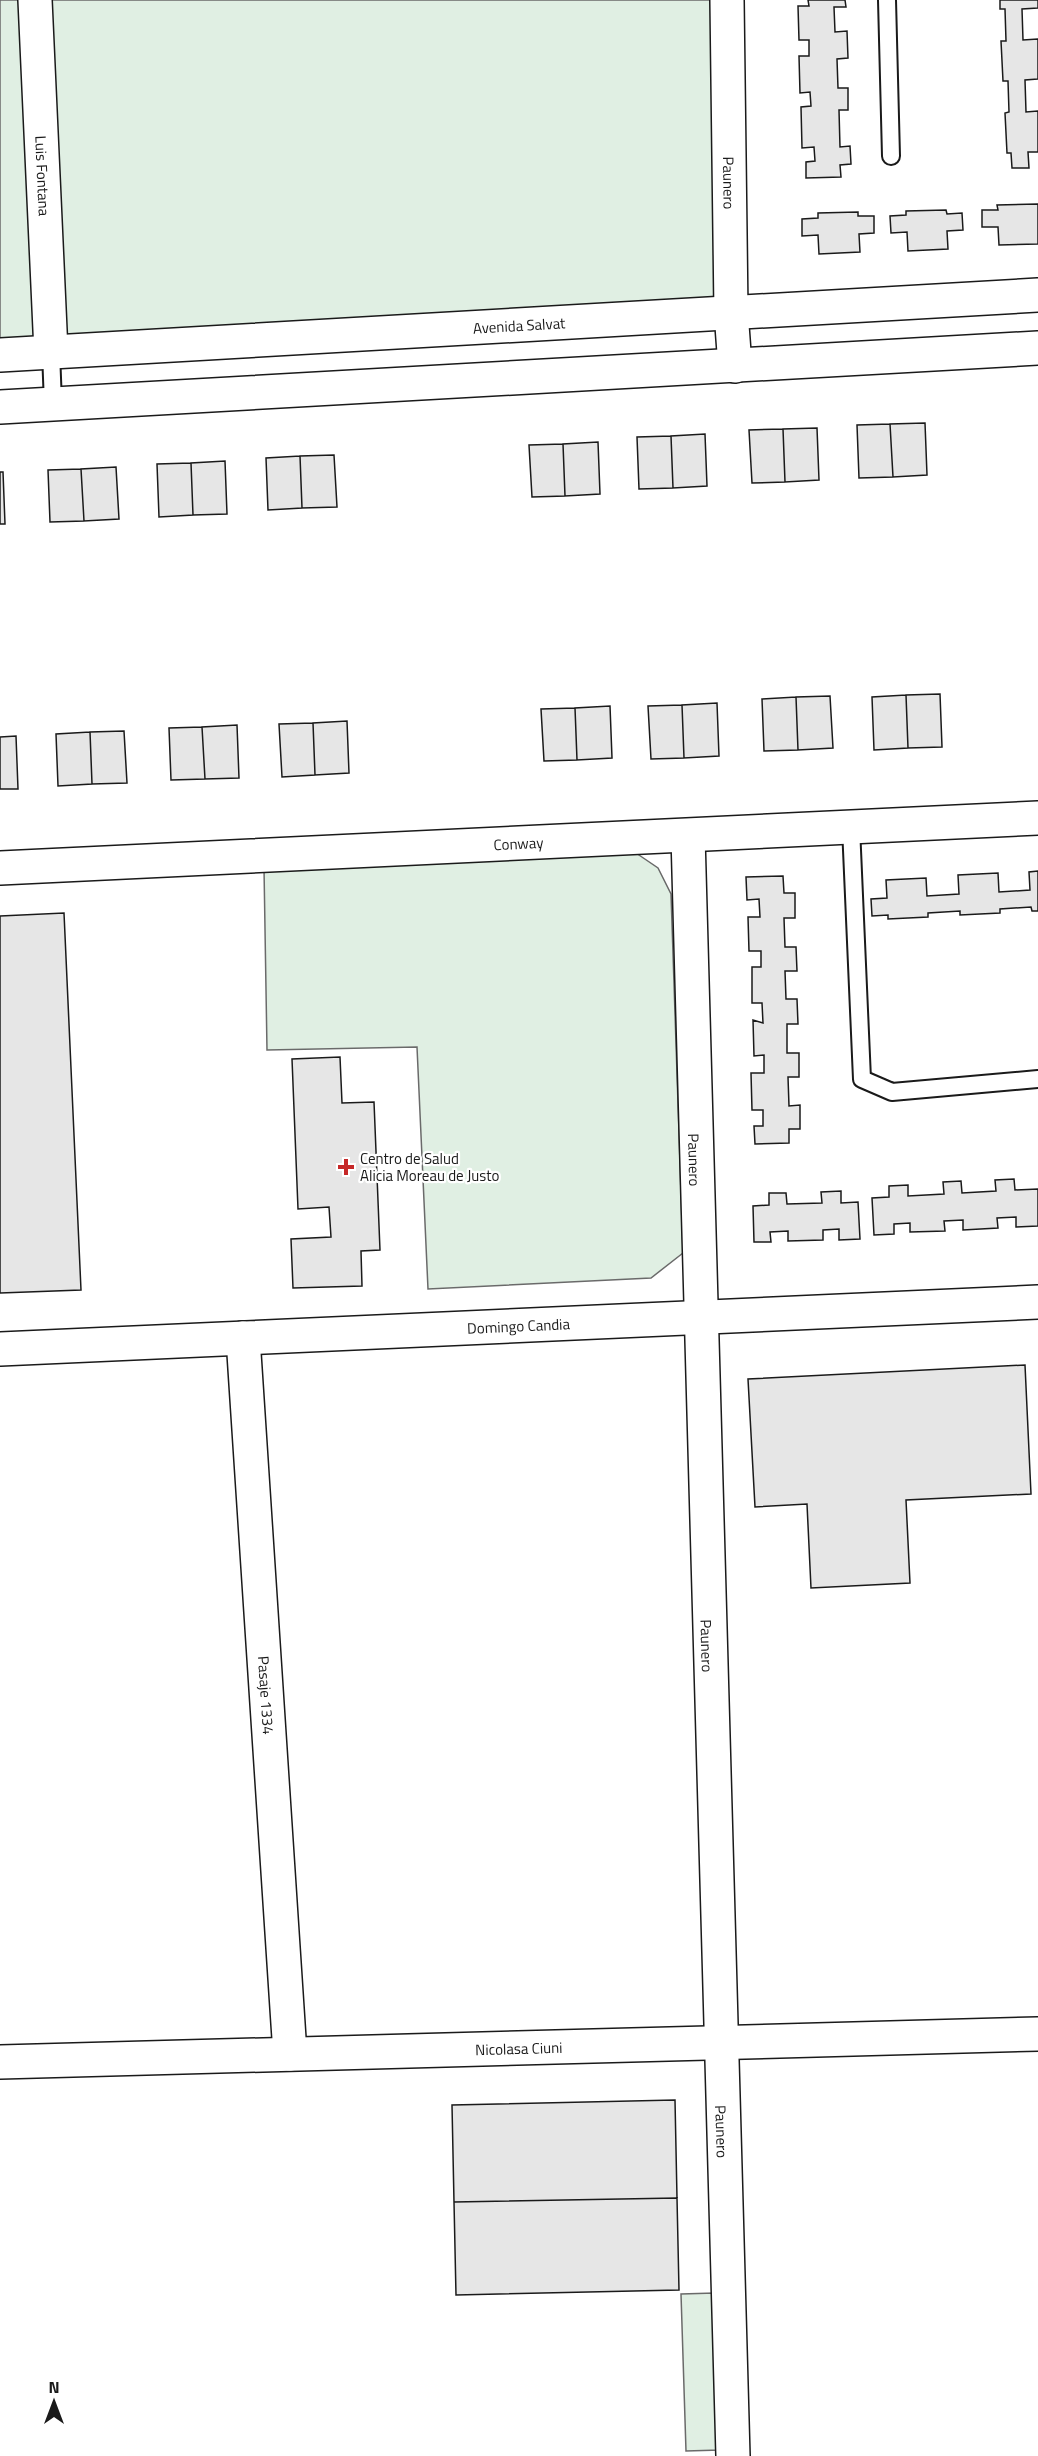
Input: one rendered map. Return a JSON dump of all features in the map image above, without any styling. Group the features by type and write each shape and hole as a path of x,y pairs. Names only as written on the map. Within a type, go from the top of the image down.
{"street":[{"name":"Luis Fontana","path":"35,0 51,352"},
{"name":"Paunero","path":"727,0 732,312 735,366"},
{"name":"Avenida Salvat","path":"0,355 1038,295"},
{"path":"0,407 1038,348"},
{"name":"Conway","path":"0,868 1038,818"},
{"name":"Paunero","path":"688,836 698,1318 718,2042 733,2456"},
{"name":"Domingo Candia","path":"0,1349 1038,1302"},
{"name":"Pasaje 1334","path":"243,1338 290,2054"},
{"name":"Nicolasa Ciuni","path":"0,2062 1038,2034"}],"lane":[{"path":"887,0 891,156"},
{"path":"51,352 53,404"},
{"path":"851,827 862,1079 892,1092 1038,1079"}],"green space":[{"path":"0,0 727,0 731,312 0,355"},
{"path":"636,853 658,868 671,894 683,1253 651,1278 428,1289 417,1047 267,1050 264,868"},
{"path":"715,2293 720,2450 686,2451 681,2294"}],"building":[{"path":"808,0 845,0 846,7 834,7 835,32 847,31 848,58 837,59 838,88 848,88 848,110 839,110 840,147 850,146 851,164 840,165 841,177 806,178 806,162 815,161 814,147 802,148 801,107 811,106 810,92 800,93 799,56 809,56 809,40 799,40 798,6 809,6"},
{"path":"1000,0 1038,0 1038,8 1022,9 1023,40 1038,39 1038,79 1025,80 1026,112 1038,111 1038,152 1028,152 1029,168 1012,168 1011,153 1007,153 1005,113 1009,112 1008,81 1003,81 1001,41 1006,41 1005,9 1000,9"},
{"path":"1038,204 1038,244 999,245 998,227 982,227 982,210 998,210 997,205"},
{"path":"946,210 947,214 962,213 963,230 947,231 948,249 908,251 907,232 891,233 890,216 906,215 906,211"},
{"path":"858,212 858,216 874,216 874,233 859,234 860,252 819,254 818,235 802,236 802,219 818,218 818,213"},
{"path":"925,423 927,475 893,477 890,424"},
{"path":"890,424 893,477 859,478 857,425"},
{"path":"817,428 819,480 785,482 783,429"},
{"path":"783,429 785,482 752,483 749,430"},
{"path":"705,434 707,486 673,488 671,436"},
{"path":"671,436 673,488 639,489 637,437"},
{"path":"598,442 600,494 565,496 563,444"},
{"path":"563,444 565,496 532,497 529,445"},
{"path":"334,455 337,507 302,508 300,456"},
{"path":"300,456 302,508 268,510 266,458"},
{"path":"225,461 227,514 193,515 191,463"},
{"path":"191,463 193,515 159,517 157,464"},
{"path":"116,467 119,519 84,521 81,469"},
{"path":"81,469 84,521 50,522 48,470"},
{"path":"0,472 3,472 5,524 0,524"},
{"path":"940,694 942,747 908,748 906,695"},
{"path":"906,695 908,748 874,750 872,697"},
{"path":"830,696 833,748 798,750 796,697"},
{"path":"796,697 798,750 764,751 762,699"},
{"path":"717,703 719,756 684,758 682,705"},
{"path":"682,705 684,758 651,759 648,706"},
{"path":"610,706 612,758 577,760 575,708"},
{"path":"575,708 577,760 544,761 541,709"},
{"path":"347,721 349,773 315,775 313,723"},
{"path":"313,723 315,775 282,777 279,724"},
{"path":"237,725 239,778 205,779 202,727"},
{"path":"202,727 205,779 171,780 169,728"},
{"path":"124,731 127,783 92,784 90,732"},
{"path":"90,732 92,784 58,786 56,734"},
{"path":"16,736 18,789 0,789 0,737"},
{"path":"1038,871 1038,911 1032,911 1031,907 1000,909 1000,913 960,915 960,911 928,913 928,917 888,919 888,915 872,916 871,899 887,898 886,880 926,878 927,896 959,894 958,875 998,873 999,892 1030,890 1029,872"},
{"path":"783,876 784,893 795,893 795,918 784,918 785,947 796,947 797,971 785,971 786,999 797,999 798,1024 787,1024 787,1053 799,1053 799,1077 788,1077 789,1106 800,1105 800,1129 789,1129 789,1143 755,1144 754,1126 763,1126 763,1110 752,1110 751,1073 764,1073 764,1055 754,1056 753,1020 763,1023 762,1003 752,1003 752,967 761,967 761,951 749,951 748,917 760,917 759,899 747,900 746,877"},
{"path":"64,913 81,1290 0,1293 0,916"},
{"path":"340,1057 342,1103 374,1102 380,1250 361,1251 362,1286 293,1288 291,1239 331,1237 329,1207 298,1209 292,1059"},
{"path":"1014,1179 1015,1190 1038,1189 1038,1226 1016,1227 1016,1217 997,1218 998,1228 963,1230 963,1220 944,1221 945,1231 910,1232 910,1223 894,1224 894,1234 874,1235 872,1198 889,1197 889,1186 908,1185 908,1196 944,1194 943,1182 961,1181 962,1193 996,1191 995,1180"},
{"path":"841,1191 841,1203 858,1202 860,1239 839,1240 839,1229 823,1230 823,1240 788,1241 788,1231 770,1232 771,1242 754,1242 753,1206 769,1205 769,1193 786,1193 787,1204 822,1203 821,1192"},
{"path":"1025,1365 1031,1494 906,1500 910,1583 811,1588 807,1504 755,1507 748,1379"},
{"path":"675,2100 677,2198 454,2202 452,2105"},
{"path":"677,2198 679,2290 456,2295 454,2202"}],"place":[{"name":"Centro de Salud Alicia Moreau de Justo","path":"346,1167"}]}
